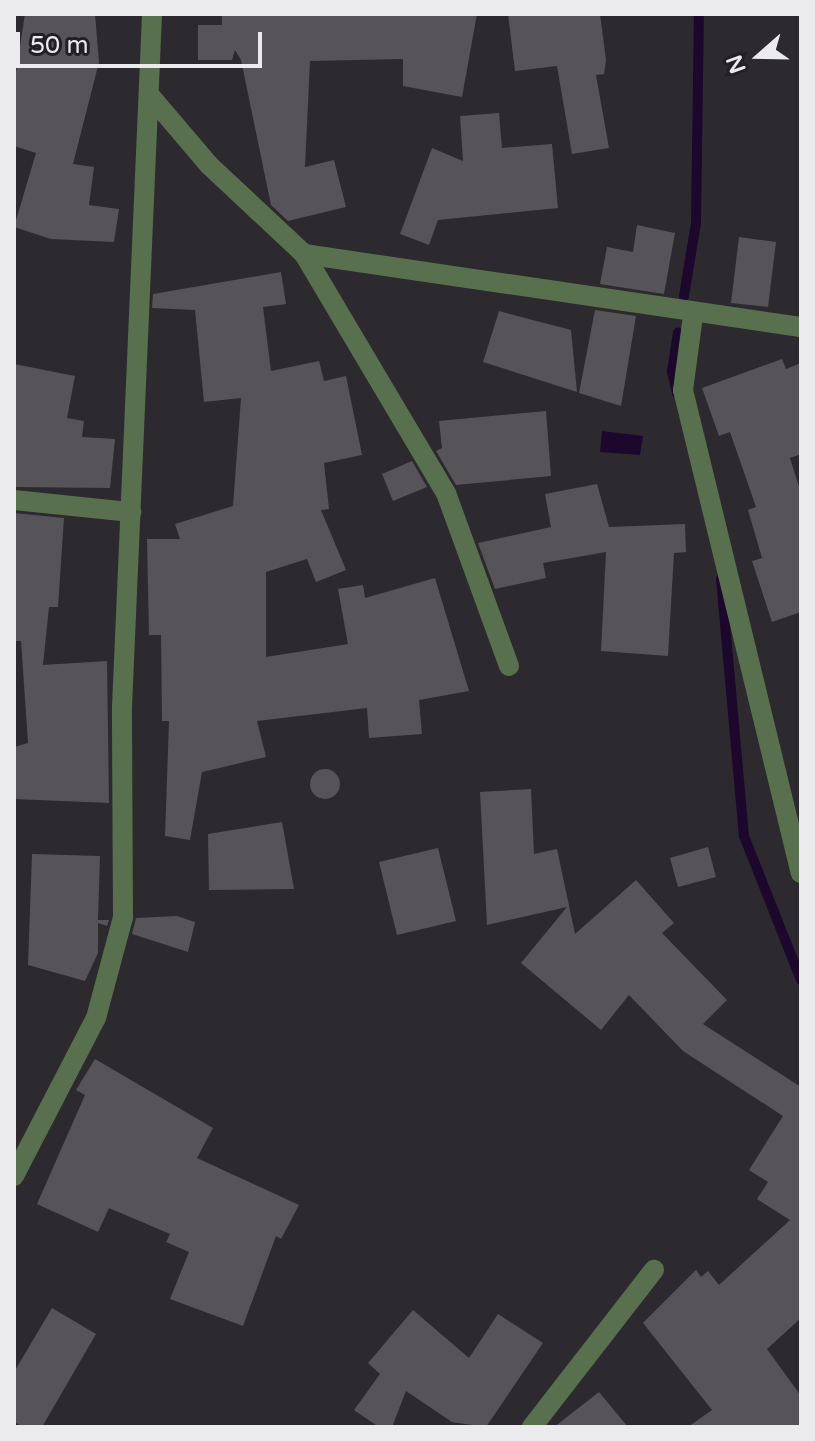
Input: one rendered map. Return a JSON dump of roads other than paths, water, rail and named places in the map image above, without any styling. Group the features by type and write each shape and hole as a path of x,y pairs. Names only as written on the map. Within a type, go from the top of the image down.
{"street":[{"path":"14,1176 96,1018 123,917 122,707 152,98 152,14"},
{"path":"152,98 209,165 304,254 446,493 509,666"},
{"path":"304,254 693,316 801,327"},
{"path":"693,316 683,390 801,873"},
{"path":"14,500 131,512"},
{"path":"532,1427 654,1270"}],"waterway":[{"path":"684,296 696,223 699,14"},
{"path":"677,393 672,372 678,332"},
{"path":"721,579 744,836 801,980"}]}
